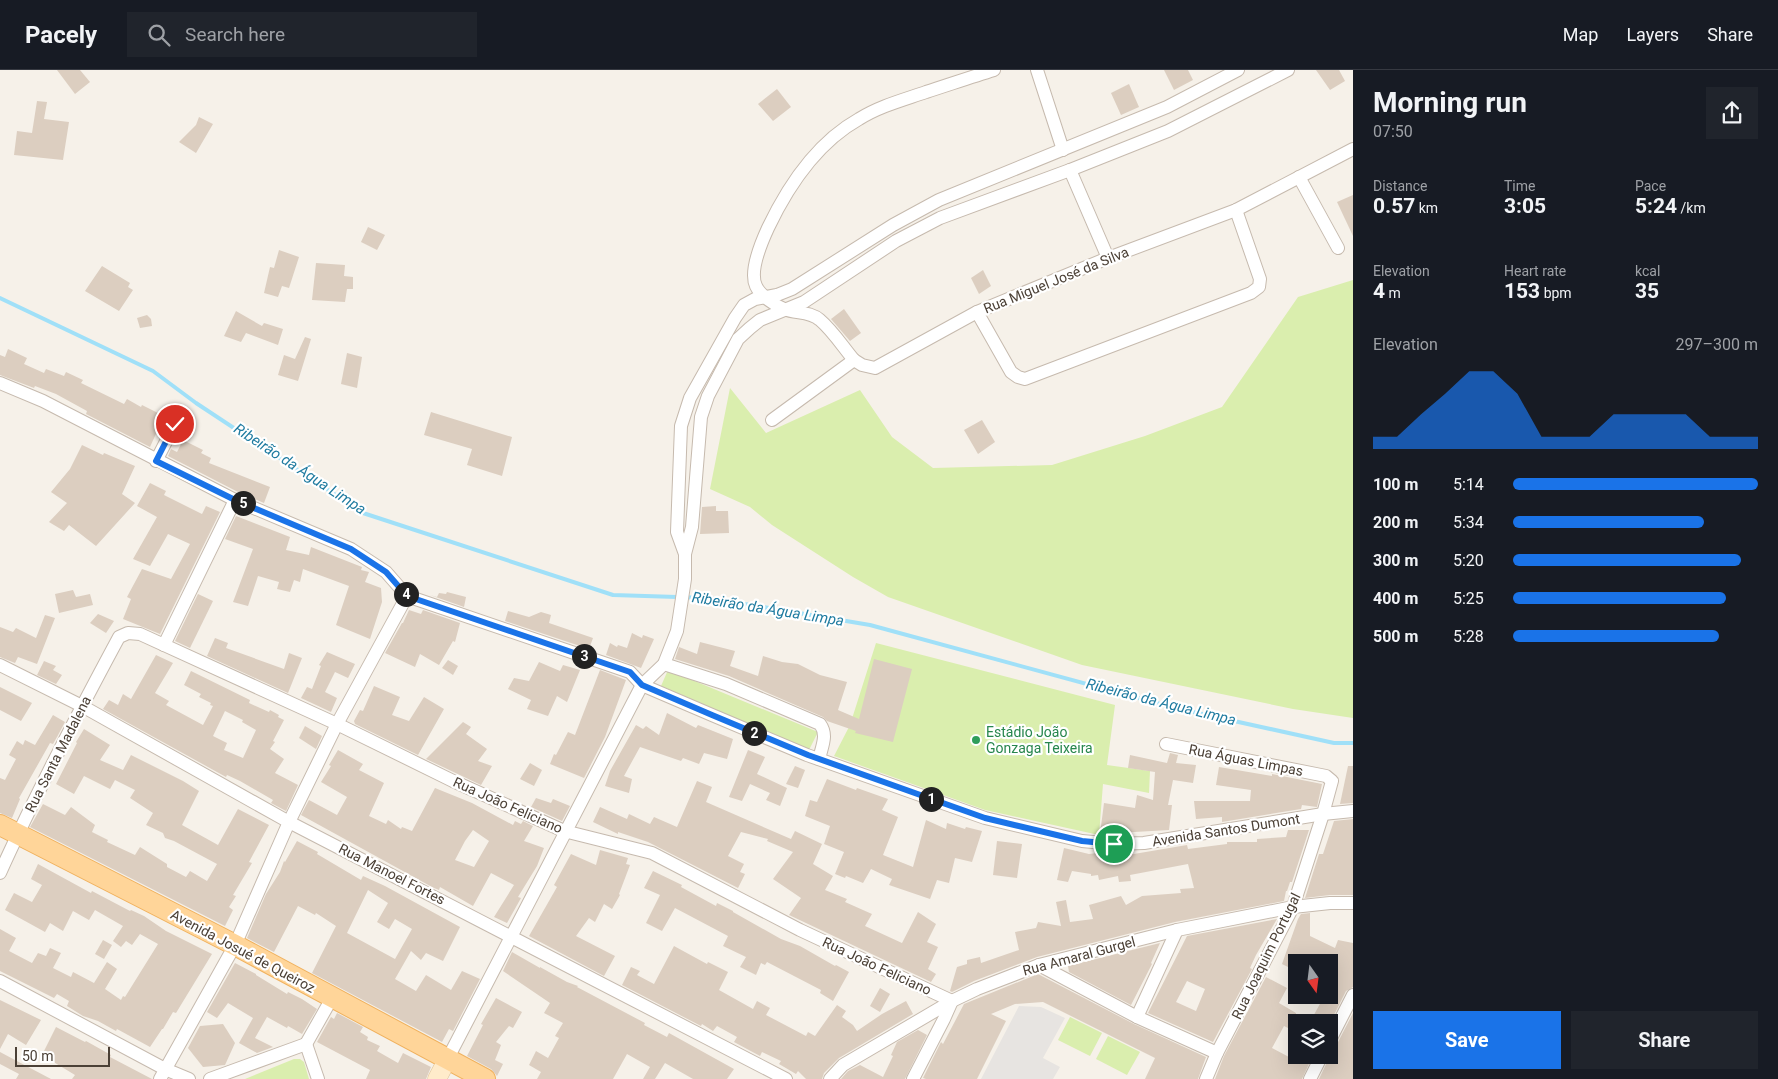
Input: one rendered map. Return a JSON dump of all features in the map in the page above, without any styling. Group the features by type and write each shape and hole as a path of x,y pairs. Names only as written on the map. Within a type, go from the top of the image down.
{"main road":[{"name":"Avenida Josué de Queiroz","path":"9,830 235,945 485,1079"},
{"path":"437,1079 447,1060"}],"street":[{"path":"772,420 854,360 820,319 811,314 784,310 759,291 754,278 759,246 773,216 793,184 812,158 832,138 858,119 886,105 994,70"},
{"path":"1037,70 1063,150"},
{"path":"685,554 677,532 681,426 690,398 734,318 744,305 792,289 893,225 940,200 1167,107 1238,70"},
{"path":"447,1060 510,935 642,685 664,664 677,631 685,579 685,554 692,527 700,417 708,396 738,339 760,320 804,302 896,241 940,218 1168,131 1288,70"},
{"name":"Rua Miguel José da Silva","path":"854,360 862,365 875,368 978,312 1108,258 1236,210 1353,149"},
{"path":"1070,170 1108,258"},
{"path":"1299,178 1338,248"},
{"path":"978,312 1011,372 1025,379 1251,293 1259,287 1260,279 1236,210"},
{"name":"Avenida Santos Dumont","path":"0,383 43,402 235,500 351,549 386,572 407,596 630,672 642,685 819,759 985,818 1082,841 1114,844 1144,843 1323,814 1353,811"},
{"path":"156,461 175,424"},
{"path":"164,645 235,500"},
{"path":"162,1074 235,945 289,822 336,724 407,596"},
{"name":"Rua João Feliciano","path":"119,637 128,634 140,634 564,832 652,853 800,930 952,1001"},
{"name":"Rua Santa Madalena","path":"0,873 9,830 82,706 119,637"},
{"path":"664,664 726,684 820,724 824,730 824,739 819,759"},
{"name":"Rua Manoel Fortes","path":"0,665 82,706 289,822 786,1079"},
{"name":"Rua Águas Limpas","path":"1166,744 1326,776"},
{"name":"Rua Joaquim Portugal","path":"1206,1079 1217,1053 1293,907 1332,781 1326,776"},
{"name":"Rua Amaral Gurgel","path":"830,1079 843,1065 952,1001 977,989 1040,965 1177,930 1293,907 1330,903 1353,903"},
{"path":"1137,1016 1177,930"},
{"path":"1040,965 1137,1016 1217,1053"},
{"path":"0,981 162,1074 189,1079"},
{"path":"1338,1024 1353,994"},
{"path":"210,1079 306,1044 332,998"},
{"path":"913,1079 940,1029 952,1001"},
{"path":"306,1044 318,1079"},
{"path":"1310,1079 1318,1064"}],"green space":[{"path":"1353,280 1353,718 1293,709 1082,665 888,597 772,525 750,507 710,489 730,388 766,433 860,390 892,437 933,468 1052,465 1145,436 1222,407 1298,297"},
{"name":"Estádio João Gonzaga Teixeira","path":"876,643 1115,705 1107,765 1150,771 1149,793 1103,784 1099,835 985,810 834,756 850,725"},
{"path":"668,670 818,732 809,750 661,686"},
{"path":"1070,1017 1102,1033 1090,1056 1058,1040"},
{"path":"1108,1036 1140,1052 1127,1075 1096,1059"},
{"path":"294,1059 300,1059 304,1062 309,1079 245,1079"}],"shaded area":[{"path":"1019,1006 1041,1007 1065,1018 1043,1058 1060,1067 1053,1079 981,1079"}],"building":[{"path":"57,70 80,70 90,82 75,94"},
{"path":"1164,70 1188,70 1193,80 1174,90"},
{"path":"1316,70 1339,70 1345,81 1330,90"},
{"path":"1129,84 1139,107 1121,115 1111,93"},
{"path":"777,89 791,107 773,121 758,104"},
{"path":"37,101 47,102 44,119 69,122 63,160 14,155 17,131 32,133"},
{"path":"199,117 213,124 196,153 179,142 196,125"},
{"path":"1353,195 1353,236 1337,202"},
{"path":"368,227 385,235 377,250 361,242"},
{"path":"279,250 299,257 289,288 282,286 278,297 264,293 270,267 274,268"},
{"path":"316,263 345,265 344,276 353,277 353,289 347,289 345,302 312,300"},
{"path":"102,266 130,283 128,287 133,290 119,311 85,291"},
{"path":"983,270 991,286 979,294 971,278"},
{"path":"844,309 861,333 850,341 831,319"},
{"path":"236,311 262,326 264,323 283,329 278,345 246,333 241,342 224,336"},
{"path":"147,315 151,319 152,326 140,328 137,318"},
{"path":"305,337 311,339 298,381 278,375 284,355 295,359"},
{"path":"8,349 27,358 24,364 44,373 46,369 64,376 66,372 83,380 81,383 124,404 127,399 164,416 150,447 86,414 87,411 56,394 0,375 0,355 5,357"},
{"path":"347,353 362,357 357,388 341,384"},
{"path":"431,412 512,437 502,476 467,465 472,449 424,435"},
{"path":"982,420 995,442 978,454 964,430"},
{"path":"183,440 203,450 201,453 211,458 209,463 270,487 264,503 236,491 168,456 171,449 177,452"},
{"path":"82,445 103,455 104,453 135,466 122,494 135,503 96,546 69,525 64,531 49,522 67,503 51,492 70,469"},
{"path":"150,483 166,491 164,495 202,514 206,506 220,512 160,634 123,619 131,599 127,597 142,569 171,579 190,544 168,534 150,566 133,559 157,517 137,506"},
{"path":"716,506 716,511 728,511 729,533 700,534 702,507"},
{"path":"236,516 290,537 286,550 309,555 311,547 362,567 361,570 369,572 365,582 381,588 382,602 370,639 336,625 349,586 303,569 300,582 294,580 290,592 277,589 279,582 258,576 248,606 233,602 253,549 225,539"},
{"path":"73,590 76,597 90,594 93,605 59,613 55,594"},
{"path":"447,592 466,597 464,607 430,595 437,597 439,593 446,594"},
{"path":"198,594 213,601 190,648 175,641"},
{"path":"409,610 421,614 423,610 460,623 455,642 453,641 439,665 420,654 415,667 385,653"},
{"path":"508,611 529,617 541,612 551,615 549,623 593,638 589,649 505,621"},
{"path":"98,614 114,621 106,633 90,623"},
{"path":"45,615 55,618 37,664 18,657 15,663 0,657 0,627 13,632 16,628 36,638"},
{"path":"632,633 642,638 643,635 654,639 641,668 606,655 610,643 617,647 618,645 627,648"},
{"path":"215,638 228,643 226,648 284,669 289,653 302,658 288,693 207,656"},
{"path":"700,642 735,651 730,666 758,676 763,656 782,662 798,664 820,675 847,682 838,710 859,719 874,659 912,669 893,742 855,733 856,731 827,721 823,717 729,676 675,659 679,647 697,654"},
{"path":"327,652 355,664 348,678 335,672 325,692 337,698 331,712 301,698 307,687 312,689 321,666 319,665"},
{"path":"156,655 173,663 155,693 169,701 166,705 203,725 213,706 199,697 201,694 184,685 191,671 250,700 249,703 279,715 278,717 284,720 270,749 284,759 275,773 298,785 286,811 271,803 273,800 240,781 227,775 226,777 103,709 109,700 118,705 123,694 131,699","holes":["225,711 243,720 242,722 256,730 243,758 224,750 227,743 213,736"]},
{"path":"448,660 458,666 453,675 442,668"},
{"path":"44,661 56,666 53,670 62,675 56,684 37,675"},
{"path":"539,662 560,671 563,665 580,670 567,702 557,696 548,716 527,709 531,700 508,689 514,678 529,681"},
{"path":"600,670 626,680 605,737 584,778 550,764 568,732 575,735"},
{"path":"374,686 400,697 392,715 409,721 424,697 444,709 418,755 355,724 354,721 360,710 363,711"},
{"path":"0,687 32,703 21,721 0,710"},
{"path":"667,713 696,728 698,725 733,739 727,759 704,753 699,764 683,758 681,761 640,747 624,776 632,779 629,793 605,786 610,771 636,725 643,729 646,726 659,735"},
{"path":"53,715 65,722 57,737 53,744 50,743 19,798 12,818 0,813 0,778 5,780 16,759 9,755 17,741 23,745 25,740 35,745"},
{"path":"463,722 471,727 466,734 487,749 478,761 492,766 481,785 426,759"},
{"path":"305,726 322,736 316,749 299,738"},
{"path":"84,729 110,745 100,760 123,770 131,755 199,791 182,825 218,845 238,809 269,825 249,862 252,863 233,895 236,896 229,907 233,910 225,926 30,827 43,804 65,815 71,807 95,825 92,832 108,840 107,842 135,855 140,847 167,864 167,867 186,877 190,871 207,881 217,864 165,838 163,833 146,825 153,813 130,798 135,790 115,780 110,789 84,776 74,794 56,784"},
{"path":"338,750 363,764 359,770 384,783 369,816 386,824 388,820 401,829 402,827 412,831 435,788 472,803 513,825 515,821 521,824 523,821 533,826 524,841 544,848 537,866 518,897 521,898 507,923 494,917 514,885 491,873 473,906 440,887 439,890 432,887 301,815 309,800 337,815 347,797 321,782 331,766 329,765","holes":["473,830 489,841 474,867 455,860"]},
{"path":"748,750 765,757 757,774 787,788 780,806 766,800 770,793 750,784 742,801 729,797"},
{"path":"1170,753 1178,755 1176,763 1196,765 1193,783 1173,780 1168,805 1172,805 1169,830 1100,834 1104,803 1135,808 1137,795 1153,800 1155,772 1128,768 1130,755 1167,763"},
{"path":"530,763 542,770 534,786 520,779"},
{"path":"795,766 805,770 798,788 786,784"},
{"path":"1348,766 1353,766 1353,803 1340,804"},
{"path":"1219,767 1272,776 1272,774 1322,784 1317,807 1302,805 1301,809 1222,822 1222,817 1196,819 1194,801 1250,801 1251,790 1216,785"},
{"path":"827,779 888,799 882,810 898,817 883,855 913,867 926,820 946,829 947,823 965,829 966,827 982,831 972,862 955,858 949,883 937,880 930,899 889,885 892,879 871,869 863,883 835,874 844,852 824,844 830,826 805,816 810,800 817,802"},
{"path":"697,781 712,787 706,802 791,839 795,831 822,844 813,864 833,876 825,890 847,899 845,902 872,914 865,926 902,943 918,912 936,924 927,942 938,947 928,969 936,974 931,982 789,915 801,898 773,879 793,852 767,841 768,839 741,832 728,856 744,864 740,872 745,874 738,888 648,842 618,832 618,834 593,822 600,807 627,819 629,814 650,824 654,817 677,827"},
{"path":"536,798 551,803 553,799 570,806 562,821 531,807"},
{"path":"1353,819 1353,895 1305,898 1319,854 1323,854 1334,821"},
{"path":"1288,830 1309,830 1284,901 1175,922 1037,957 974,981 952,992 950,991 957,967 967,964 967,960 980,957 981,963 1019,950 1015,932 1036,928 1038,922 1061,926 1056,902 1066,900 1070,922 1093,919 1089,905 1121,896 1126,905 1142,896 1181,893 1180,889 1194,888 1188,864 1130,875 1131,881 1119,882 1118,876 1099,880 1098,875 1091,876 1091,874 1072,871 1068,882 1057,880 1064,848 1089,854 1106,852 1107,854 1127,853 1128,855 1187,845 1188,849 1227,844 1227,842 1257,842 1257,839 1286,837"},
{"path":"297,841 318,852 317,854 361,880 363,876 385,886 460,927 443,961 426,953 421,960 411,951 395,979 416,991 426,975 451,990 462,971 480,979 453,1031 449,1029 442,1042 312,973 336,926 316,913 315,915 298,906 274,952 247,938 266,894","holes":["368,890 388,903 377,922 389,929 395,919 412,929 395,959 347,933"]},
{"path":"997,841 1022,844 1017,878 993,875"},
{"path":"600,850 628,858 626,864 630,865 620,895 612,909 604,904 595,922 589,918 576,936 615,956 604,976 529,936 557,887 554,885 571,854 596,865"},
{"path":"38,864 91,893 92,891 130,911 144,916 166,931 212,954 176,1013 173,1012 150,1047 117,1029 116,1031 98,1021 83,1016 67,1006 69,1001 57,994 54,998 0,971 0,929 16,938 9,951 32,963 38,953 46,956 50,948 61,953 53,968 71,977 73,972 94,983 107,962 117,969 105,989 121,1000 123,996 125,997 158,944 140,934 132,945 126,941 121,947 113,941 123,926 95,910 89,920 73,911 63,931 50,923 45,932 5,910 14,893 32,902 42,885 31,879"},
{"path":"653,871 682,885 681,887 716,906 717,903 781,939 800,946 849,972 833,1001 820,993 821,990 767,962 765,965 761,963 756,975 740,967 746,957 723,946 728,936 675,908 662,931 646,923 660,895 644,888"},
{"path":"1310,913 1310,936 1335,948 1338,940 1353,943 1353,987 1346,991 1334,1014 1314,1014 1320,1004 1338,1004 1338,954 1288,954 1288,967 1282,964 1301,914"},
{"path":"1277,919 1256,955 1250,968 1252,969 1213,1042 1148,1013 1187,936","holes":["1187,981 1205,989 1196,1011 1176,1002"]},
{"path":"103,940 112,945 104,959 95,954"},
{"path":"1160,943 1152,964 1131,1005 1069,972 1068,966"},
{"path":"674,946 707,964 708,962 728,972 719,990 753,1009 757,1001 770,1008 766,1015 806,1036 808,1032 815,1036 837,1005 846,1011 842,1017 853,1025 857,1031 906,1001 913,1014 839,1058 824,1073 822,1079 806,1079 798,1071 796,1074 779,1064 781,1061 762,1052 760,1056 734,1042 737,1037 717,1026 713,1031 702,1024 701,1026 622,985 631,967 640,971 637,975 654,984"},
{"path":"512,952 645,1023 644,1025 667,1037 669,1033 734,1069 727,1079 693,1079 665,1063 655,1079 643,1079 650,1067 627,1054 613,1079 537,1079 541,1072 529,1065 536,1051 548,1058 559,1038 555,1036 563,1023 544,1013 550,1003 503,971"},
{"path":"235,963 287,994 288,992 317,1009 302,1034 267,1017 255,1038 273,1047 257,1053 239,1043 253,1018 228,1003 217,1018 207,1012"},
{"path":"1038,974 1134,1024 1206,1057 1198,1079 1145,1079 1155,1058 1043,1002 1015,1004 991,1014 1006,1021 977,1079 923,1078 941,1042 943,1044 964,1004"},
{"path":"1266,977 1287,988 1279,1003 1296,1014 1288,1014 1288,1028 1284,1026 1272,1048 1288,1056 1288,1064 1309,1064 1302,1079 1215,1079 1224,1056"},
{"path":"880,988 890,994 880,1012 870,1006"},
{"path":"496,998 522,1012 513,1028 509,1026 496,1042 501,1045 495,1060 503,1064 497,1076 491,1069 467,1056 483,1025 481,1024"},
{"path":"0,1000 41,1020 26,1045 8,1034 0,1049"},
{"path":"337,1013 363,1027 360,1032 368,1037 367,1040 380,1046 377,1051 398,1063 403,1053 431,1067 426,1079 366,1079 370,1070 317,1042 331,1017 334,1019"},
{"path":"1353,1013 1353,1079 1319,1079 1326,1064 1338,1064 1338,1042"},
{"path":"223,1024 235,1043 225,1065 203,1067 188,1048 200,1026"},
{"path":"56,1027 86,1041 111,1055 110,1057 152,1079 72,1079 75,1075 42,1055"},
{"path":"918,1030 927,1035 905,1079 841,1079 848,1071 860,1065 883,1077 897,1042"},
{"path":"0,1052 51,1079 16,1079 19,1074 0,1064"}],"waterway":[{"name":"Ribeirão da Água Limpa","path":"0,298 153,371 196,403 363,513 613,595 709,598 870,625 1175,708 1334,743 1353,743"}],"place":[{"name":"Estádio João Gonzaga Teixeira","path":"976,740"}],"route":[{"path":"175,424 156,461 235,500 351,549 386,572 407,596 630,672 642,685 808,755 985,818 1082,841 1114,844"}]}
